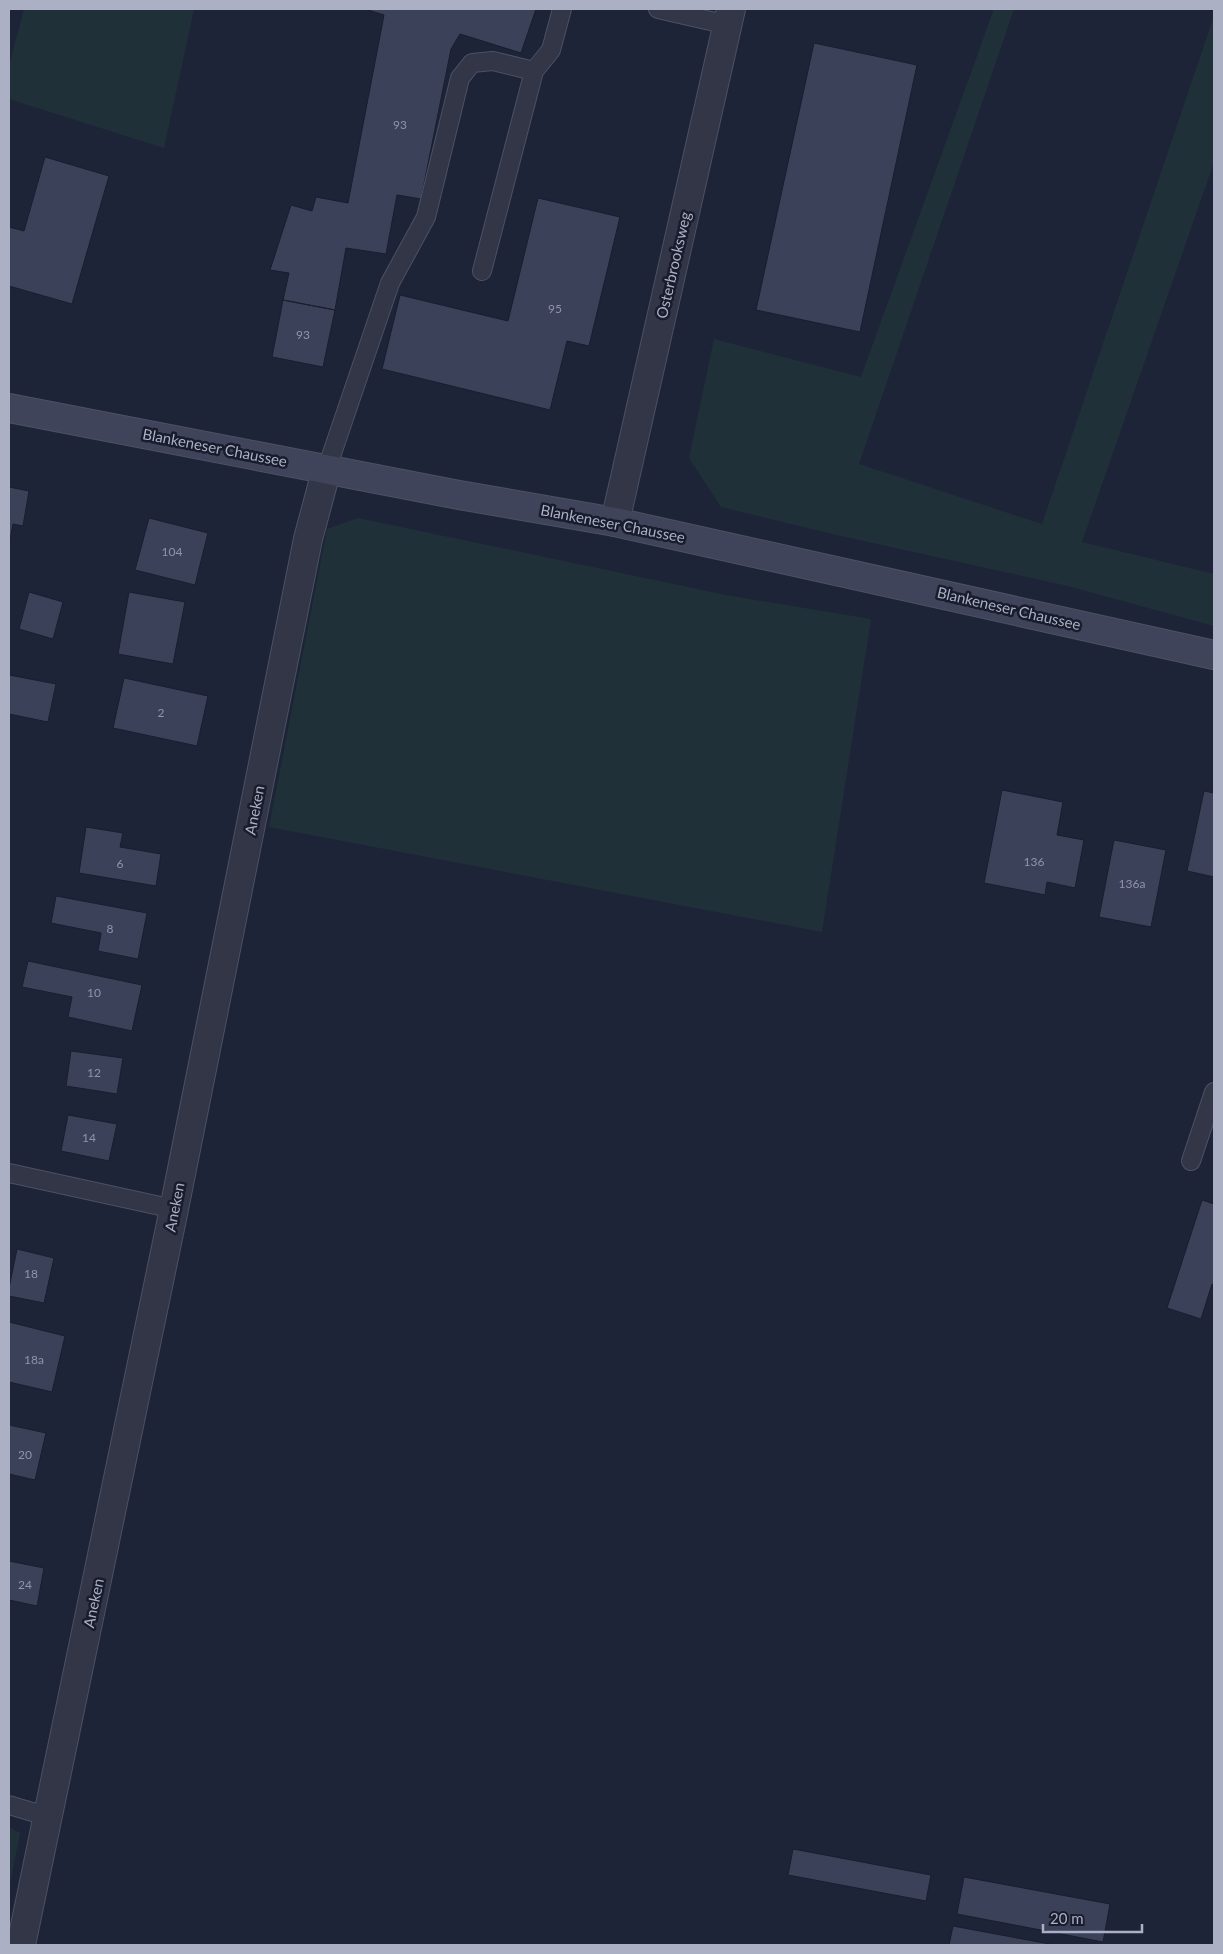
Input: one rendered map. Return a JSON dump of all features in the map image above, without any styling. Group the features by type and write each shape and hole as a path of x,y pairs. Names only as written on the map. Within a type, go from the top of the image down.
{"main road":[{"name":"Blankeneser Chaussee","path":"9,408 459,495 615,522 1214,654"}],"street":[{"name":"Osterbrooksweg","path":"615,522 730,17"},
{"name":"Aneken","path":"21,1945 174,1209 308,540 327,468"}],"lane":[{"path":"482,271 534,71 551,50 562,9"},
{"path":"658,9 730,17"},
{"path":"327,468 390,283 426,217 460,78 472,64 493,61 534,71"},
{"path":"1191,1161 1214,1092"},
{"path":"9,1173 174,1209"},
{"path":"9,1805 49,1816"}],"shaded area":[{"path":"24,9 194,9 164,148 9,99 9,66"},
{"path":"994,9 1014,9 859,464 1042,524 1214,16 1214,162 1082,542 1214,574 1214,626 1068,586 841,536 721,507 689,458 714,339 861,377"},
{"path":"358,518 731,596 871,619 822,932 269,827 327,529"},
{"path":"9,1827 20,1833 9,1889"}],"building":[{"path":"365,9 536,9 521,53 460,34 451,49 421,199 397,195 386,254 346,248 335,310 283,300 289,273 270,270 291,205 312,211 316,197 348,203 384,15"},
{"path":"814,43 917,65 860,332 756,310"},
{"path":"45,157 109,176 72,304 9,286 9,227 24,231"},
{"path":"538,198 620,217 589,346 567,341 550,410 382,369 400,295 508,321"},
{"path":"283,300 335,310 323,367 272,357"},
{"path":"9,487 29,491 23,526 13,524 9,545"},
{"path":"149,518 208,533 195,585 135,570"},
{"path":"29,592 63,602 53,639 19,629"},
{"path":"129,592 185,602 173,664 118,654"},
{"path":"9,675 56,684 48,722 9,714"},
{"path":"124,678 208,696 197,746 113,728"},
{"path":"1002,790 1063,802 1057,835 1084,840 1075,888 1047,882 1045,895 984,883"},
{"path":"1204,791 1214,793 1214,877 1187,871"},
{"path":"86,827 123,833 120,847 161,854 156,886 79,873"},
{"path":"1114,840 1166,850 1151,927 1099,917"},
{"path":"56,896 147,913 138,959 98,951 101,933 51,923"},
{"path":"28,961 142,985 132,1031 68,1017 72,997 22,987"},
{"path":"71,1051 123,1058 117,1094 66,1086"},
{"path":"68,1115 117,1124 109,1161 61,1151"},
{"path":"1202,1200 1214,1204 1214,1285 1212,1284 1201,1319 1167,1308"},
{"path":"17,1249 54,1258 44,1303 9,1296"},
{"path":"9,1322 65,1336 52,1392 9,1382"},
{"path":"9,1425 46,1433 35,1480 9,1474"},
{"path":"9,1561 44,1568 37,1606 9,1600"},
{"path":"793,1849 931,1875 926,1901 788,1875"},
{"path":"964,1877 1110,1904 1103,1942 957,1914"},
{"path":"953,1926 1055,1945 949,1945"}]}
